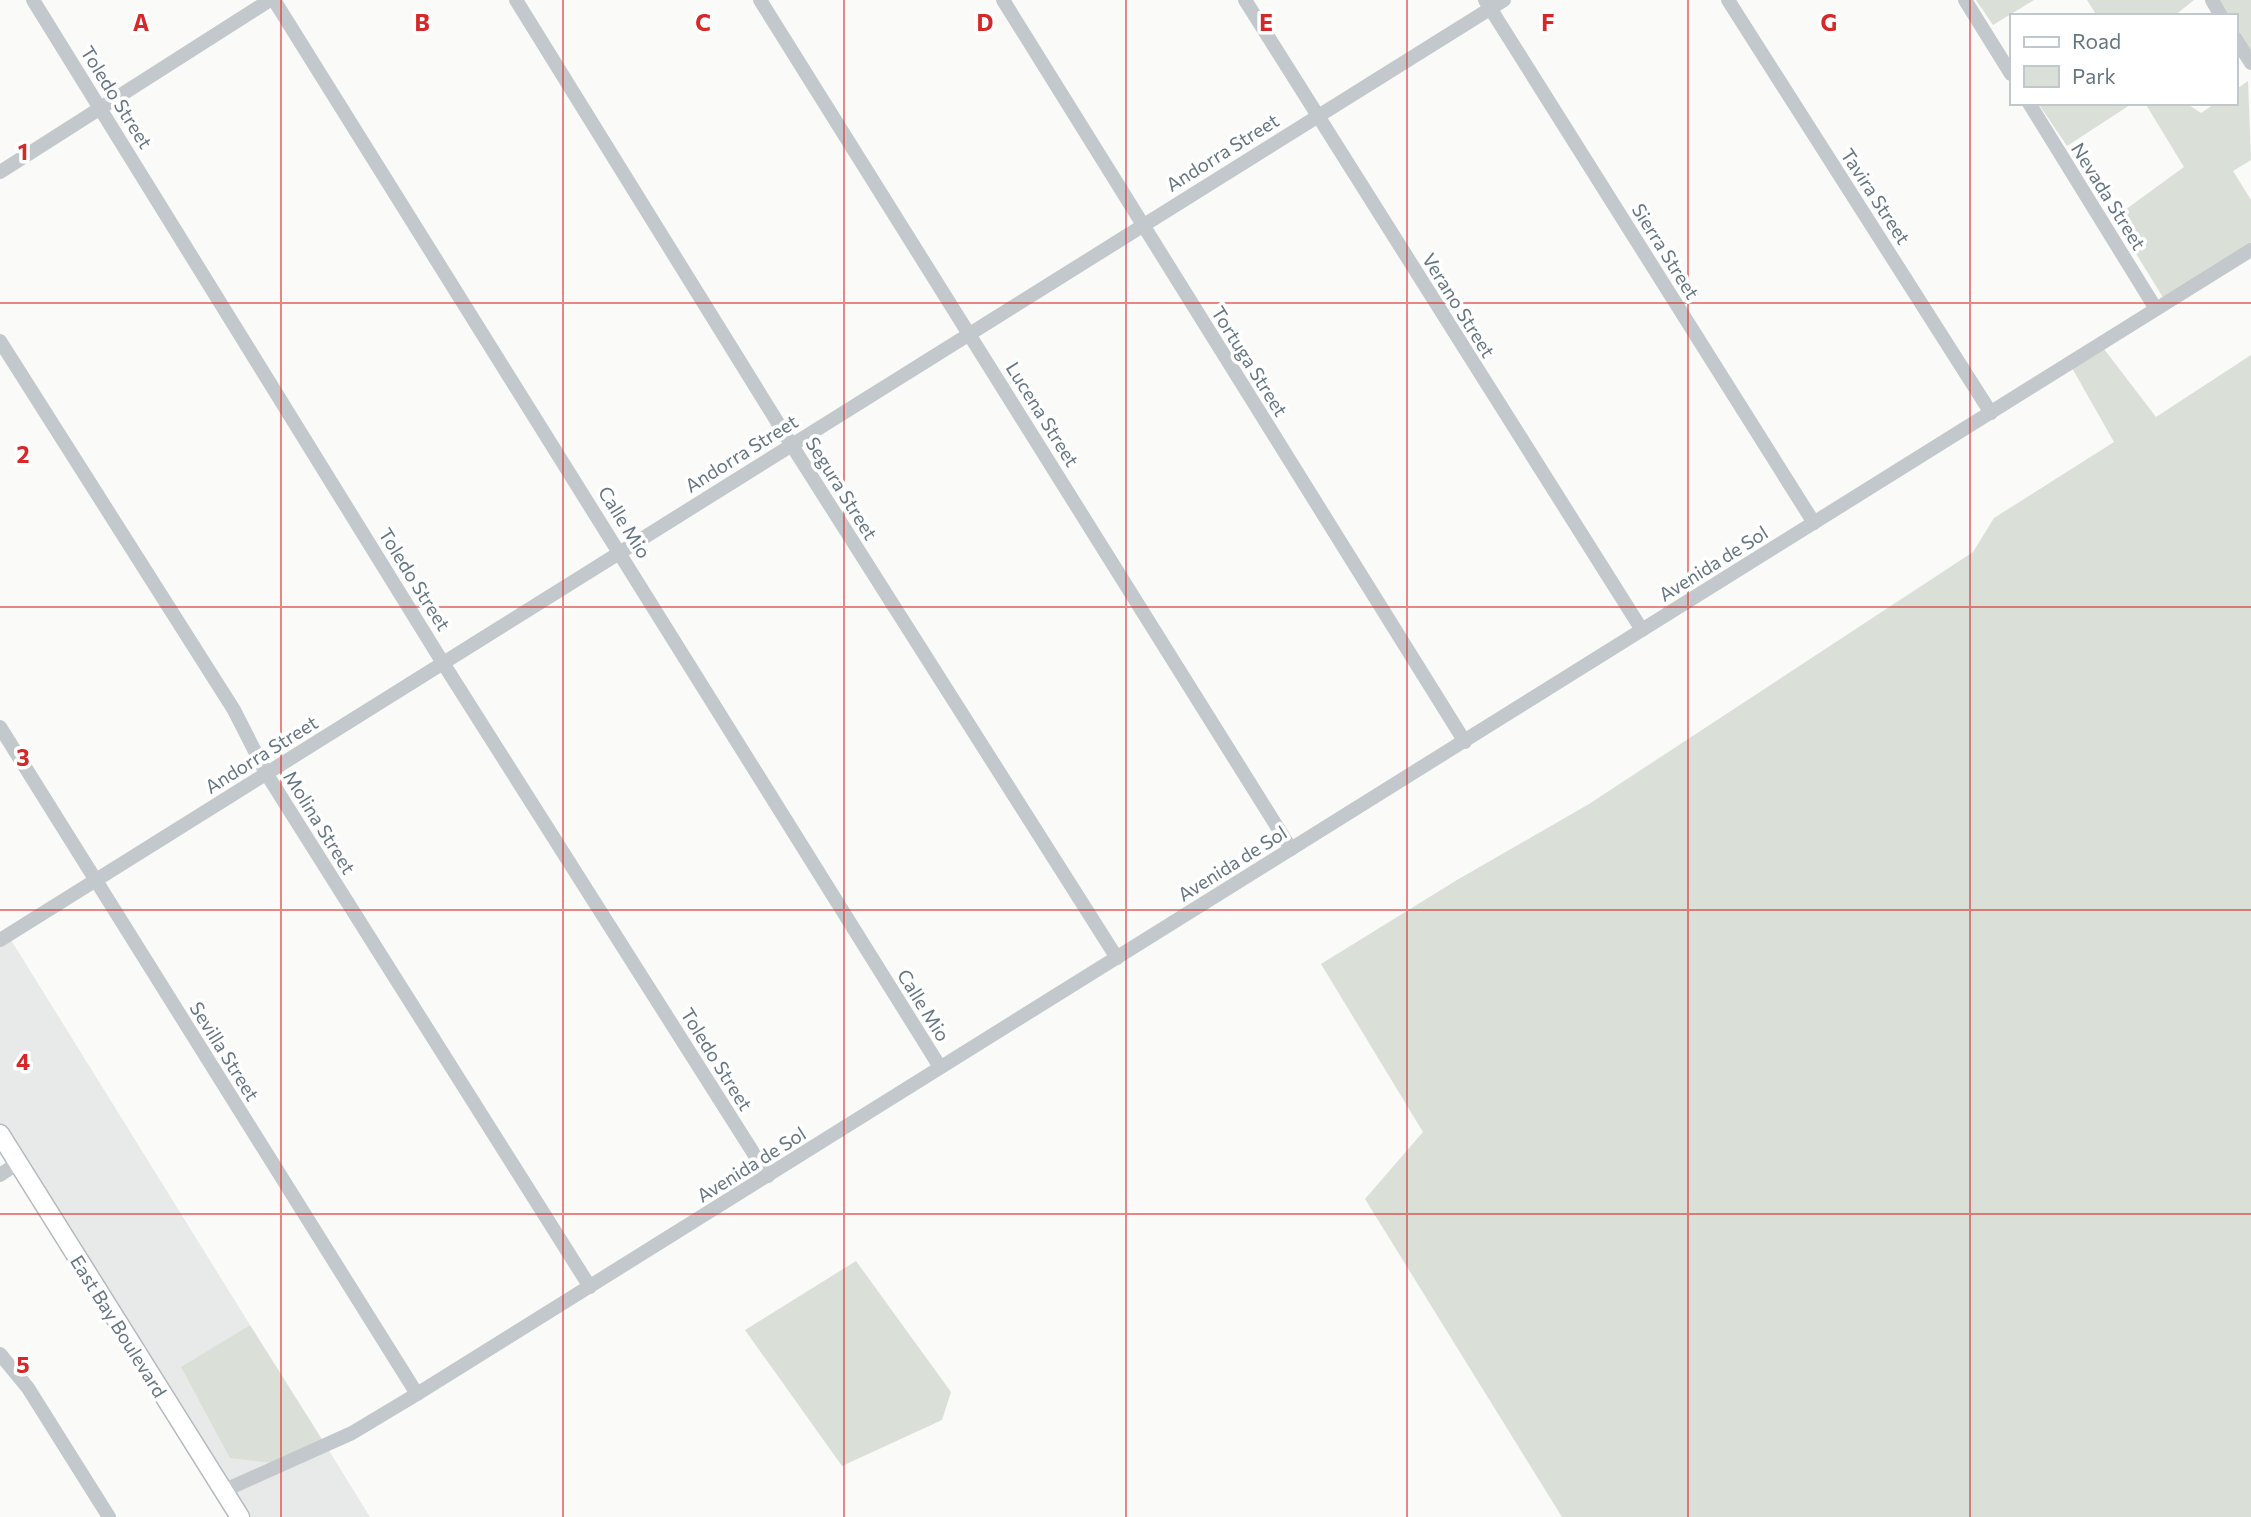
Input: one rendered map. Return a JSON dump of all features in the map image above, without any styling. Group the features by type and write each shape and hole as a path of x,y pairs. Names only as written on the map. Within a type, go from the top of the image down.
{"main road":[{"name":"East Bay Boulevard","path":"7,1150 240,1517"}],"street":[{"name":"Toledo Street","path":"33,0 443,663 768,1176"},
{"path":"0,172 272,0"},
{"name":"Calle Mio","path":"272,0 621,552 940,1068"},
{"name":"Segura Street","path":"516,0 791,444 1117,958"},
{"name":"Lucena Street","path":"760,0 1291,849"},
{"name":"Tortuga Street","path":"1003,0 1465,742"},
{"name":"Verano Street","path":"1245,0 1642,630"},
{"name":"Andorra Street","path":"0,940 1317,116 1488,4 1504,0"},
{"name":"Tavira Street","path":"1728,0 1991,413"},
{"path":"1965,0 2010,72"},
{"name":"Sierra Street","path":"1488,4 1814,523"},
{"path":"2237,41 2251,63"},
{"name":"Nevada Street","path":"2030,105 2156,309"},
{"name":"Avenida de Sol","path":"223,1491 352,1433 417,1394 2251,250"},
{"name":"Molina Street","path":"0,341 234,710 267,773 590,1287"},
{"name":"Sevilla Street","path":"0,727 417,1394"},
{"path":"0,1175 7,1150"},
{"path":"0,1354 28,1388 109,1517"}],"shaded area":[{"path":"11,940 250,1325 182,1367 274,1463 226,1484 0,1124 0,946"},
{"path":"328,1449 370,1517 247,1517 231,1493"}],"green space":[{"path":"1976,0 2034,0 2010,14 1993,25"},
{"path":"2087,0 2194,0 2176,14 2096,14"},
{"path":"2218,0 2251,0 2251,52 2237,30 2237,14 2227,14"},
{"path":"2248,81 2251,160 2233,171 2251,200 2251,245 2164,299 2114,218 2184,167 2146,105 2189,105 2201,113 2213,105 2237,105 2237,89"},
{"path":"2039,105 2130,105 2067,146"},
{"path":"2104,349 2156,417 2251,355 2251,1517 1562,1517 1365,1199 1423,1132 1321,964 1457,880 1589,804 1973,552 1994,518 2114,442 2072,368"},
{"path":"856,1261 951,1392 942,1420 842,1466 745,1330"},
{"path":"250,1325 323,1441 274,1463 230,1458 181,1367"}]}
